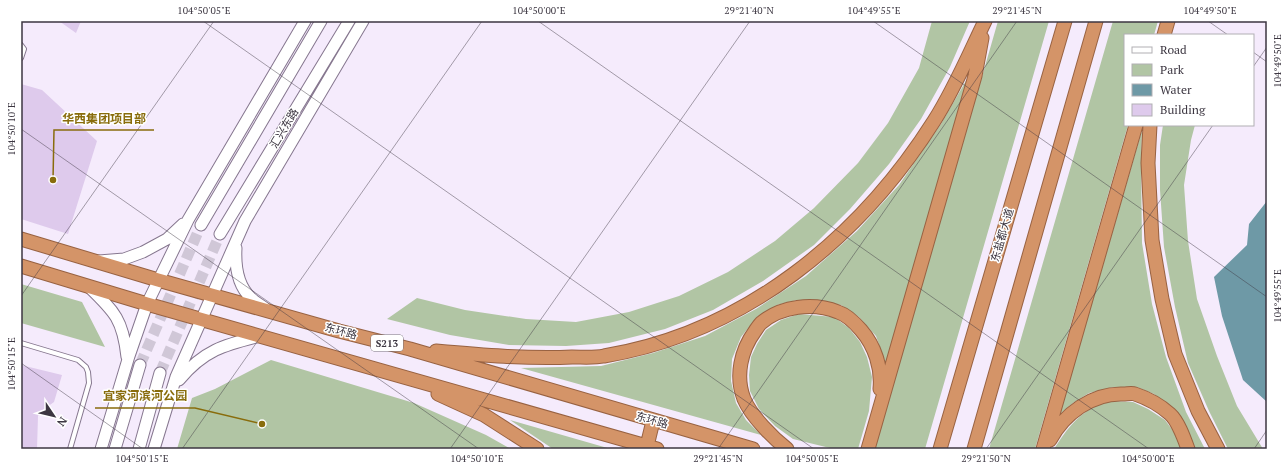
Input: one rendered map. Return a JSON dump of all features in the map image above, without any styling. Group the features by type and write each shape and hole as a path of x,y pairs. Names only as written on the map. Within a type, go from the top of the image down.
{"highway":[{"path":"410,349 504,357 542,358 603,356 650,346 703,327 754,302 802,268 850,226 893,179 934,120 961,72 985,21"},
{"path":"868,449 975,76 985,21"},
{"name":"东盐都大道","path":"940,449 1065,21"},
{"path":"974,449 1096,21"},
{"path":"1164,34 1168,21"},
{"path":"1044,449 1136,126"},
{"path":"1150,126 1148,163 1152,240 1162,299 1175,354 1198,411 1218,449"},
{"name":"东环路","path":"21,239 158,280 339,331 410,349 752,449"},
{"name":"S213","path":"21,266 147,304 201,318 404,378 652,448"},
{"path":"787,449 777,441 755,417 744,400 740,386 742,356 749,339 760,324 781,312 798,307 818,307 839,312 855,322 868,338 878,360 881,381 879,409"},
{"path":"404,378 484,415 537,449"},
{"path":"1044,449 1056,429 1072,412 1092,399 1114,393 1134,394 1151,401 1171,415 1183,435 1188,449"},
{"path":"652,448 653,421"}],"main road":[{"path":"101,449 147,304 158,280 188,220 305,21"},
{"name":"汇兴东路","path":"201,225 321,21"},
{"name":"汇兴东路","path":"220,234 349,21"},
{"path":"154,449 174,386 201,318 213,295 245,221 362,21"},
{"path":"96,262 124,259 143,252 167,239 188,220"},
{"path":"236,241 235,262 239,280 250,297 270,311"},
{"path":"87,285 109,306 120,324 125,339 128,361"},
{"path":"174,386 190,367 207,353 230,343 260,336"},
{"path":"115,449 140,365"},
{"path":"139,449 160,374"}],"lane":[{"path":"21,45 24,49 21,58"},
{"path":"21,343 78,360 83,363 88,372 89,383 70,449"}],"green space":[{"path":"932,21 970,21 950,67 921,119 889,164 850,209 814,245 763,281 713,310 665,329 609,343 566,346 509,345 450,335 387,319 417,298 465,310 526,319 576,322 629,312 679,296 728,272 775,241 814,208 858,163 888,123 919,68"},
{"path":"998,21 1049,21 925,449 875,449"},
{"path":"1113,21 1158,21 1154,34 1124,34 1124,126 1128,126 1035,449 989,449"},
{"path":"967,79 886,364 876,336 859,317 841,305 820,301 797,300 777,305 757,317 741,337 732,359 731,381 736,403 746,420 761,435 521,368 601,366 653,353 705,336 756,309 806,276 857,231 899,185 941,124"},
{"path":"1163,126 1195,126 1184,185 1188,241 1197,299 1217,356 1237,406 1263,449 1228,449 1209,411 1188,363 1175,307 1164,247 1160,190 1160,145"},
{"path":"1142,130 1142,243 1152,304 1166,357 1186,412 1205,449 1194,449 1171,408 1154,394 1137,387 1114,387 1089,393 1073,403 1060,414"},
{"path":"21,284 82,302 105,347 21,323"},
{"path":"799,314 834,317 849,328 860,342 867,357 872,377 869,411 858,449 834,449 793,439 775,426 759,409 750,391 749,375 751,357 757,344 766,330 781,320"},
{"path":"271,360 414,403 486,435 511,449 177,449 192,398 215,389"},
{"path":"1112,401 1133,402 1148,409 1165,420 1177,436 1182,449 1054,449 1076,420 1082,415 1094,407"},
{"path":"510,420 611,449 553,449"}],"water":[{"path":"1267,201 1267,402 1243,380 1222,316 1214,277 1247,245 1249,224"}],"building":[{"path":"59,21 81,21 76,33"},
{"path":"21,84 42,90 97,141 68,234 21,219"},
{"path":"21,365 62,375 54,402 40,412 38,416 37,449 21,449"}],"tunnel":[{"path":"140,365 201,225"},
{"path":"160,373 220,234"}],"place":[{"name":"华西集团项目部","path":"53,180"},
{"name":"宜家河滨河公园","path":"262,424"}]}
